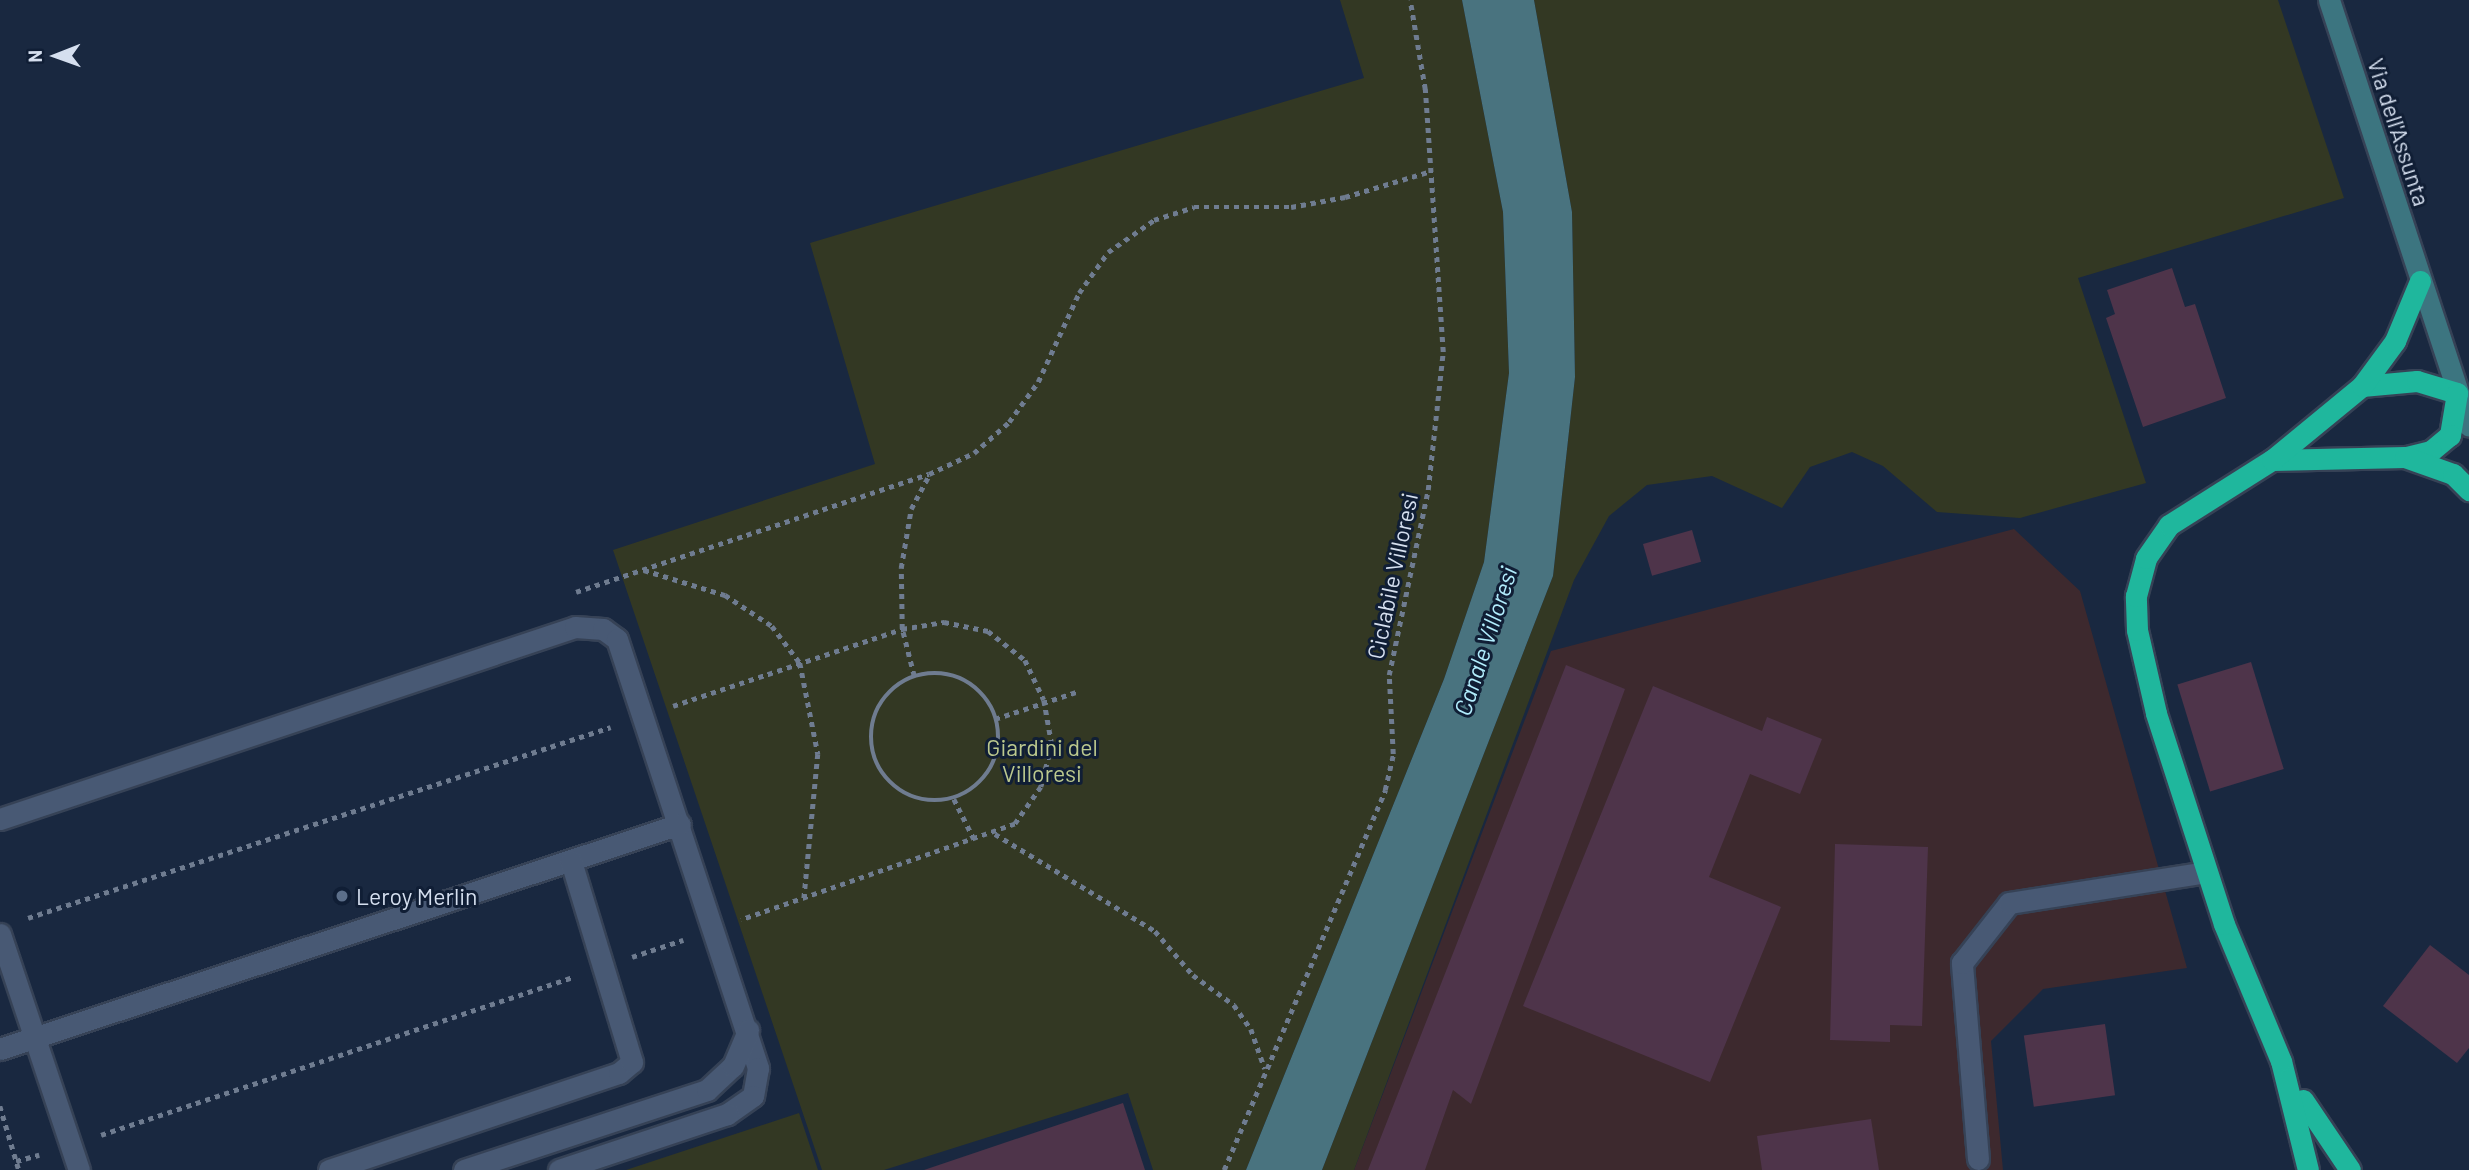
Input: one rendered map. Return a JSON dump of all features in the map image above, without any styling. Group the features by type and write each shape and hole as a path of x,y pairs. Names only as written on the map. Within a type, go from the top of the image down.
{"highway":[{"path":"2308,1170 2281,1061 2207,872 2142,662 2136,596 2146,558 2169,525 2272,460 2362,386 2395,341 2420,281"},
{"path":"2272,460 2405,457 2431,451 2451,435 2457,393 2417,381 2362,386"},
{"path":"2405,457 2453,474 2469,490"},
{"path":"2281,1061 2350,1170"}],"street":[{"name":"Via dell'Assunta","path":"2329,0 2469,426"}],"lane":[{"path":"0,819 575,627 603,629 617,639 748,1030 758,1068 753,1096 727,1114 559,1170"},
{"path":"0,1049 680,824"},
{"path":"329,1170 619,1073 632,1062 571,861"},
{"path":"1978,1159 1962,963 2009,903 2207,872"},
{"path":"0,934 79,1170"},
{"path":"464,1170 707,1090 733,1066 748,1030"}],"path":[{"name":"Ciclabile Villoresi","path":"1224,1170 1385,790 1393,754 1389,675 1429,490 1441,388 1440,261 1428,172 1425,89 1410,0"},
{"path":"565,596 929,474 974,453 1009,422 1038,382 1079,293 1108,252 1154,220 1194,207 1332,200 1428,172"},
{"path":"914,676 902,629 901,568 911,509 929,474"},
{"path":"644,570 725,595 772,626 800,663 818,754 804,899"},
{"path":"944,673 972,684 995,719 992,767 978,785 954,799 919,800 890,784 873,756 872,722 883,699 914,676 944,673"},
{"path":"995,719 1079,691"},
{"path":"954,799 976,843"},
{"path":"995,834 1155,931 1193,975 1234,1005 1251,1029 1265,1070"},
{"path":"0,1106 19,1170"}],"shaded area":[{"path":"2014,529 2080,591 2187,968 2043,989 1991,1041 2003,1170 1354,1170 1551,651"}],"green space":[{"name":"Giardini del Villoresi","path":"1340,0 1462,0 1503,212 1509,373 1484,562 1444,679 1246,1170 1153,1170 1128,1093 884,1170 822,1170 613,550 875,464 810,243 1364,78"},
{"path":"1534,0 2278,0 2344,198 2078,278 2146,483 2020,518 1937,512 1883,466 1852,452 1810,467 1782,508 1712,476 1647,485 1609,516 1574,580 1354,1170 1322,1170 1553,576 1575,377 1572,212"},
{"path":"799,1113 818,1170 626,1170"}],"water":[{"name":"Canale Villoresi","path":"1462,0 1534,0 1572,212 1575,377 1553,576 1322,1170 1246,1170 1444,679 1484,562 1509,373 1503,212"}],"building":[{"path":"2172,268 2185,307 2195,304 2226,398 2143,427 2106,318 2115,314 2107,290"},
{"path":"1692,530 1701,562 1652,576 1643,544"},
{"path":"2251,662 2284,769 2210,792 2177,685"},
{"path":"1566,665 1625,689 1471,1104 1453,1090 1425,1170 1368,1170"},
{"path":"1653,686 1762,731 1767,717 1822,739 1800,794 1750,774 1709,877 1781,907 1710,1082 1523,1006"},
{"path":"1835,844 1928,847 1922,1026 1890,1025 1890,1042 1830,1040"},
{"path":"2430,945 2469,975 2469,1048 2457,1063 2383,1006"},
{"path":"2105,1024 2115,1095 2034,1107 2024,1035"},
{"path":"1123,1103 1145,1170 924,1170"},
{"path":"1871,1119 1879,1170 1762,1170 1757,1136"}],"place":[{"name":"Leroy Merlin","path":"342,896"}]}
